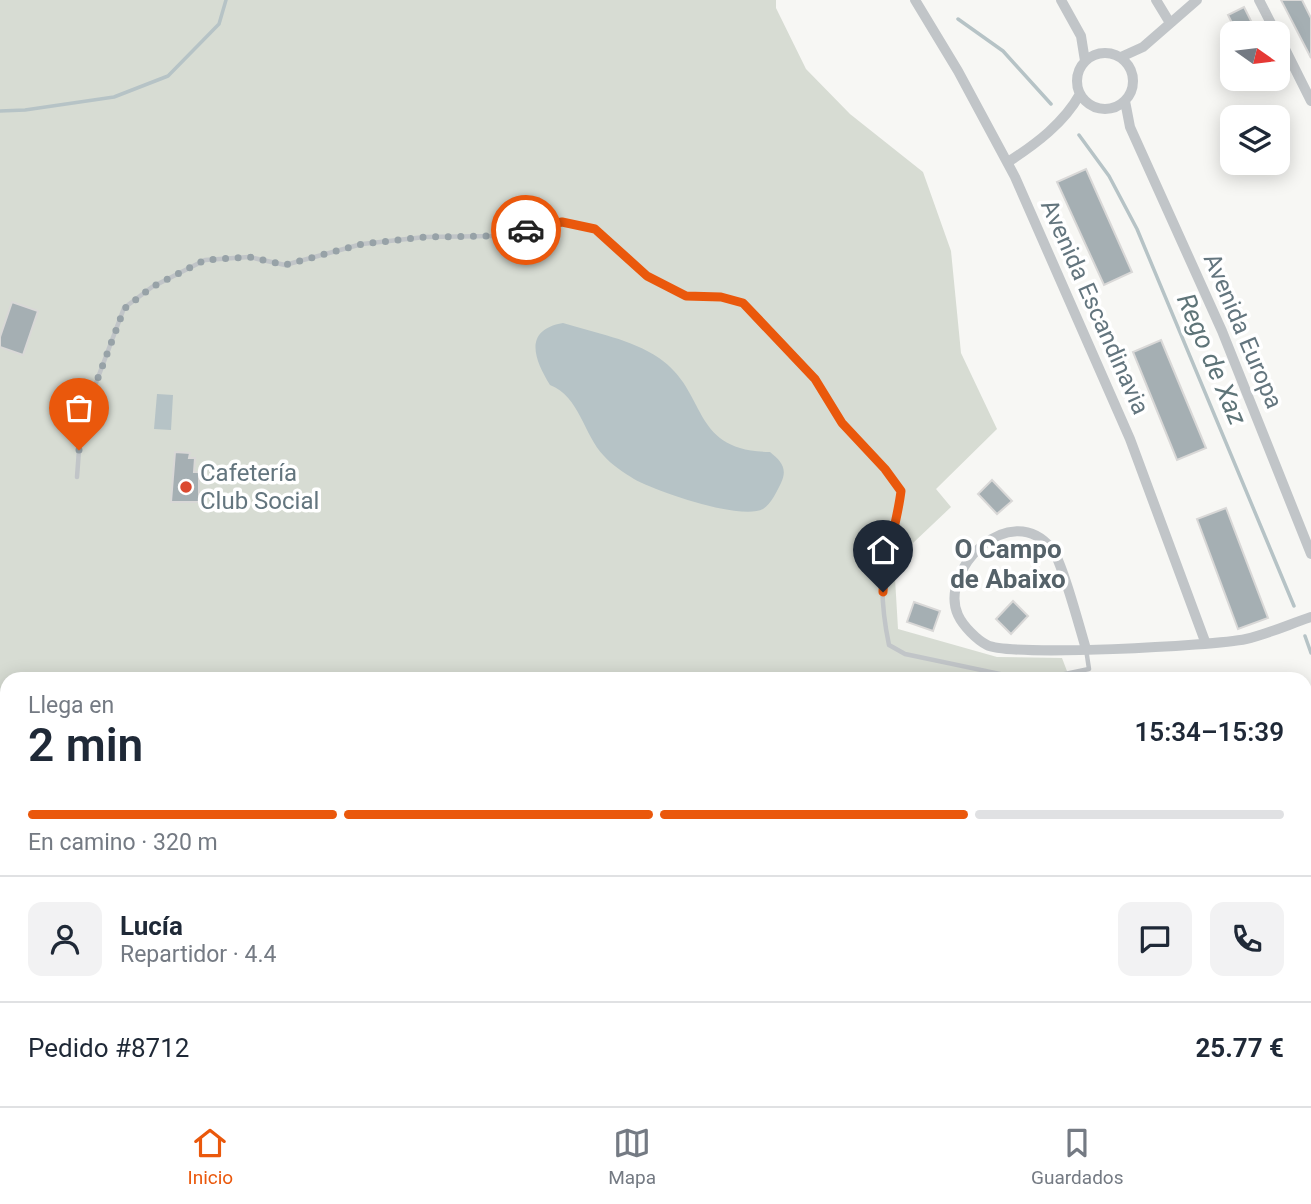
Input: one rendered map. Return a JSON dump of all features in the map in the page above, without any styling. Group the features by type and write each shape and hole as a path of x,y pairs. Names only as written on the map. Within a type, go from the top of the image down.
{"street":[{"name":"Avenida Escandinavia","path":"915,0 1008,162 1130,439 1206,645"},
{"path":"1061,0 1081,36 1099,53"},
{"path":"1156,0 1170,23"},
{"path":"1130,67 1143,47 1197,0"},
{"path":"1259,0 1270,21"},
{"path":"1081,36 1085,61"},
{"path":"1121,57 1143,47"},
{"path":"1099,53 1121,57 1130,67 1132,89 1125,101 1102,109 1090,104 1080,94 1077,76 1085,61 1099,53"},
{"path":"1290,60 1311,101"},
{"path":"1070,112 1080,94"},
{"name":"Avenida Europa","path":"1125,101 1130,127 1222,331 1311,554"},
{"path":"1008,162 1070,112 1090,104"},
{"name":"Avenida Europa","path":"1113,107 1130,127"},
{"path":"1086,649 1053,550 1037,535 1018,528 994,536 966,564 955,584 957,614 972,633 988,646 1086,649 1206,645 1247,639 1311,617"}],"lane":[{"path":"77,477 81,423 124,309 152,287 205,260 249,257 285,265 362,244 425,237 494,236 562,222 595,229 647,276 686,296 721,297 743,303 815,379 842,423 885,469 901,491 883,572 882,612 889,645 905,654 991,672"},
{"path":"1072,672 1089,668 1086,649"}],"shaded area":[{"path":"0,0 776,0 776,8 806,69 850,114 923,172 951,251 961,353 997,429 936,489 951,507 894,561 898,629 997,657 1062,658 1067,672 0,672"},
{"path":"563,323 625,341 648,351 675,372 712,431 726,442 744,449 770,452 774,455 782,465 784,473 769,504 752,512 698,503 645,484 610,462 597,447 575,407 568,398 550,385 540,365 537,339 550,327"},
{"path":"157,394 173,395 171,430 154,429"}],"building":[{"path":"1281,0 1302,0 1311,18 1311,58"},
{"path":"1244,7 1252,21 1231,21 1228,15"},
{"path":"1086,169 1132,272 1104,285 1057,182"},
{"path":"12,302 38,311 23,355 0,347 0,337"},
{"path":"1161,340 1206,448 1177,460 1133,352"},
{"name":"Cafetería Club Social","path":"175,452 190,453 189,458 195,458 194,472 199,472 199,502 171,502"},
{"path":"992,480 1012,501 997,514 978,494"},
{"path":"1226,508 1268,618 1238,629 1197,519"},
{"path":"1013,601 1028,616 1011,634 996,619"},
{"path":"914,602 940,611 933,631 907,622"}],"waterway":[{"path":"0,111 114,97 168,76 219,24 226,0"},
{"name":"Rego de Xaz","path":"958,19 1003,51 1051,104"},
{"name":"Rego de Xaz","path":"1079,135 1109,176 1137,229 1294,606"},
{"name":"Rego de Xaz","path":"1305,636 1311,653"}],"way so far":[{"path":"79,450 81,423 124,309 152,287 205,260 249,257 285,265 362,244 425,237 494,236 526,230"}],"place":[{"name":"Cafetería Club Social","path":"186,487"}],"district":[{"name":"O Campo de Abaixo","path":"1008,564"}],"route":[{"path":"526,230 562,222 595,229 647,276 686,296 721,297 743,303 815,379 842,423 885,469 901,491 883,572 883,592"}]}
